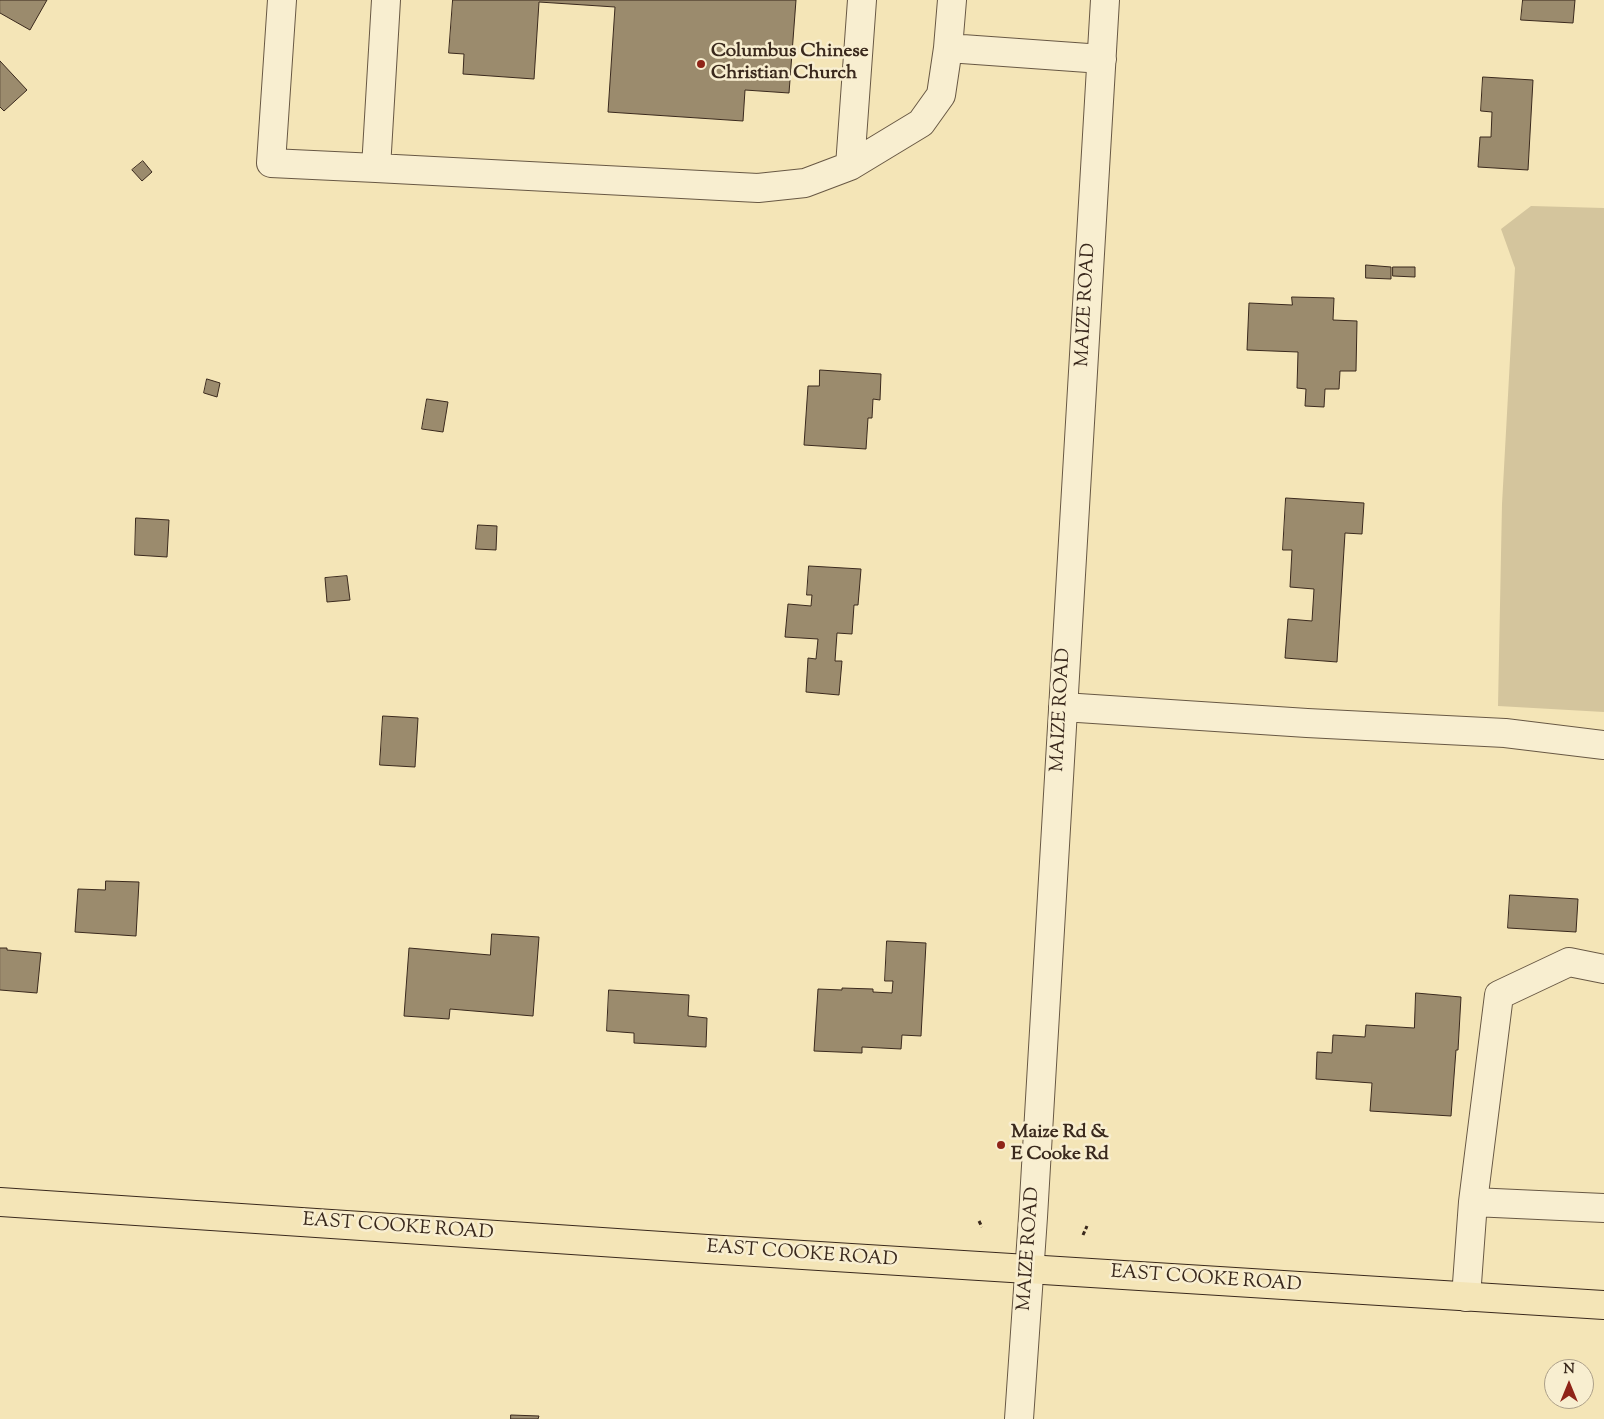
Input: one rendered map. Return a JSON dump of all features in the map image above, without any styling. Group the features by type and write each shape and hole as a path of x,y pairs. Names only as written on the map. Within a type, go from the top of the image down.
{"main road":[{"name":"EAST COOKE ROAD","path":"0,1202 1029,1270 1604,1305"}],"street":[{"path":"282,0 271,162 758,188 805,183 850,166 921,123 941,96 952,0"},
{"path":"376,168 386,0"},
{"path":"850,166 862,0"},
{"name":"MAIZE ROAD","path":"1019,1419 1033,1217 1106,0"},
{"path":"948,48 1102,59"},
{"path":"1063,707 1307,723 1506,733 1604,745"},
{"path":"1466,1297 1473,1202 1499,995 1570,962 1604,969"},
{"path":"1473,1202 1604,1208"}],"path":[{"path":"979,1221 982,1227"},
{"path":"1083,1235 1087,1226"}],"shaded area":[{"path":"1531,206 1604,208 1604,712 1498,706 1502,504 1515,268 1501,229"}],"building":[{"path":"0,0 47,0 30,30 0,13"},
{"name":"Columbus Chinese Christian Church","path":"453,0 796,0 789,93 745,90 743,121 608,112 615,7 539,2 534,79 463,74 464,54 449,53"},
{"path":"1523,0 1575,0 1573,23 1521,20"},
{"path":"0,61 27,90 4,111 0,107"},
{"path":"1483,77 1533,80 1528,170 1478,167 1480,137 1491,137 1492,112 1481,111"},
{"path":"143,161 152,172 142,181 132,170"},
{"path":"1366,265 1391,267 1391,279 1366,278"},
{"path":"1393,267 1415,267 1415,277 1393,276"},
{"path":"1292,297 1334,298 1333,320 1357,321 1356,371 1340,371 1339,389 1325,389 1324,407 1305,406 1306,389 1297,388 1298,352 1247,350 1249,303 1292,305"},
{"path":"820,370 881,374 880,400 873,399 872,418 868,418 866,449 804,445 808,386 819,386"},
{"path":"207,379 220,383 217,397 204,393"},
{"path":"427,399 448,402 443,432 422,429"},
{"path":"1286,498 1364,503 1362,534 1345,533 1337,662 1285,658 1288,619 1312,621 1314,589 1290,587 1292,550 1283,550"},
{"path":"136,518 169,520 167,557 135,555"},
{"path":"478,525 497,526 496,550 476,549"},
{"path":"809,566 861,569 858,605 854,605 852,634 837,633 835,661 842,661 839,695 806,692 808,658 816,659 818,639 785,637 788,604 811,606 812,595 807,595"},
{"path":"347,576 350,600 327,602 325,578"},
{"path":"383,716 418,718 415,767 380,765"},
{"path":"106,881 139,882 136,936 75,932 78,889 105,890"},
{"path":"1510,895 1578,899 1576,932 1508,928"},
{"path":"492,934 539,937 533,1016 450,1009 449,1019 404,1016 409,948 490,955"},
{"path":"887,941 926,943 921,1036 902,1035 901,1049 862,1047 862,1053 814,1051 818,989 873,989 873,992 892,993 893,981 885,981"},
{"path":"0,948 41,953 37,993 0,990"},
{"path":"609,990 689,995 688,1016 707,1018 706,1047 634,1043 634,1033 607,1031"},
{"path":"1416,993 1461,997 1451,1116 1370,1111 1372,1083 1316,1079 1317,1052 1332,1053 1333,1035 1365,1037 1366,1025 1414,1028"},
{"path":"511,1415 539,1416 538,1419 511,1419"}],"place":[{"name":"Columbus Chinese Christian Church","path":"701,64"},
{"name":"Maize Rd & E Cooke Rd","path":"1001,1145"}]}
